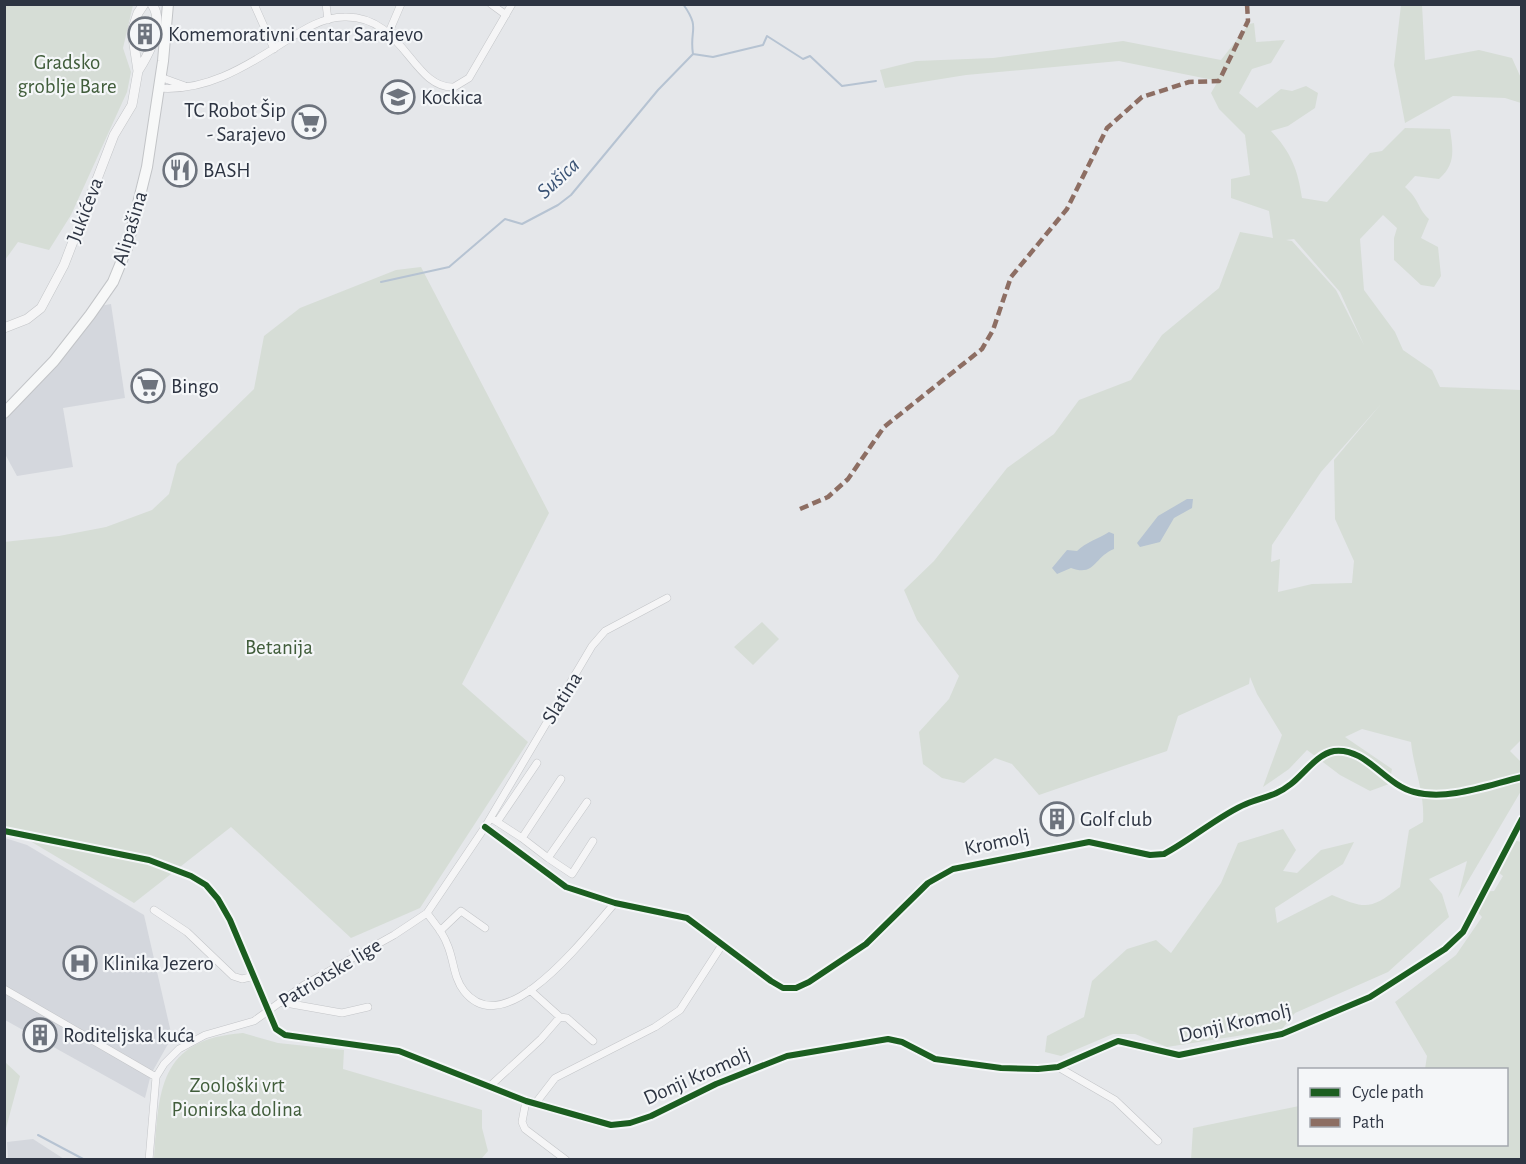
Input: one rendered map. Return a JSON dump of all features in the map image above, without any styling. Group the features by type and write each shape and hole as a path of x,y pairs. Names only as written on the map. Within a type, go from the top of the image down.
{"main road":[{"name":"Alipašina","path":"4,413 54,361 113,282 128,248 138,211 159,83 168,4"}],"street":[{"name":"Jukićeva","path":"138,71 132,31 138,13 144,4"},
{"name":"Jukićeva","path":"4,328 27,320 40,308 64,265 114,135 130,110 138,71 149,51 155,30 157,18 152,4"},
{"path":"254,4 274,49"},
{"path":"326,4 328,20"},
{"path":"390,32 401,4"},
{"path":"491,4 506,15"},
{"path":"159,83 177,89 225,77 300,32 328,20 353,17 367,20 390,32 434,83 454,87 470,78 512,4"},
{"name":"Slatina","path":"485,827 494,820 592,646 605,631 667,598"},
{"name":"Kromolj","path":"485,827 567,887 615,903 687,918 783,988 796,988 809,982 866,944 928,883 953,869 1089,842 1150,855 1164,854 1246,804 1276,795 1317,760 1333,751 1358,756 1396,784 1413,792 1438,795 1453,793 1521,777"},
{"path":"537,763 494,820 572,874 593,841"},
{"path":"522,838 561,778"},
{"path":"548,858 587,802"},
{"name":"Donji Kromolj","path":"4,831 149,860 191,876 206,885 218,899 276,1029 285,1035 399,1051 526,1101 610,1125 630,1123 716,1084 787,1056 888,1039 902,1042 935,1059 1001,1068 1058,1067 1118,1041 1133,1042 1179,1055 1282,1034 1370,997 1445,949 1462,932 1521,819"},
{"name":"Patriotske lige","path":"156,1077 179,1049 204,1035 254,1022 304,985 394,935 427,913 485,827"},
{"path":"427,913 448,944 458,981 472,999 479,1003 501,1006 519,1000 569,954 615,903"},
{"path":"154,910 187,932 232,976 242,979 254,976"},
{"path":"440,931 461,911 485,928"},
{"path":"535,1104 555,1078 655,1027 680,1010 722,945"},
{"path":"4,989 156,1077 149,1160"},
{"path":"530,990 560,1017 567,1018 593,1041"},
{"path":"280,1002 342,1013 368,1007"},
{"path":"490,1086 541,1039 560,1017"},
{"path":"1058,1067 1115,1100 1158,1141"},
{"path":"526,1101 522,1122 525,1129 566,1160"}],"shaded area":[{"path":"111,304 125,398 63,408 73,467 17,476 5,454 4,417 100,306"},
{"name":"Klinika Jezero","path":"5,838 27,845 144,915 172,1037 151,1074 145,1098 5,1020"},
{"path":"33,1139 64,1159 8,1159 7,1142"}],"green space":[{"name":"Gradsko groblje Bare","path":"5,4 133,5 123,48 131,72 127,92 71,215 49,250 18,242 5,260"},
{"path":"1401,5 1422,5 1425,60 1479,50 1512,58 1521,78 1521,103 1505,98 1453,96 1405,123 1394,65"},
{"path":"1254,23 1256,42 1285,40 1271,63 1252,69 1239,93 1257,108 1281,89 1292,91 1306,86 1318,93 1315,108 1288,126 1271,131 1284,146 1292,162 1302,198 1327,202 1370,153 1382,151 1405,128 1450,129 1452,156 1448,168 1439,179 1415,176 1405,187 1429,219 1421,238 1438,247 1441,276 1434,287 1421,285 1394,260 1394,238 1397,228 1383,215 1360,239 1364,290 1395,332 1403,350 1432,370 1440,387 1521,390 1522,739 1510,751 1521,762 1521,791 1458,898 1467,861 1429,879 1442,894 1449,917 1388,972 1295,1013 1282,1029 1167,1047 1135,1034 1113,1034 1061,1056 1045,1052 1047,1036 1084,1017 1092,981 1127,949 1156,940 1171,953 1221,883 1238,843 1283,829 1296,850 1283,871 1297,873 1321,850 1354,842 1343,864 1275,908 1277,923 1332,895 1353,903 1368,905 1382,900 1400,887 1409,830 1423,822 1421,791 1411,742 1362,729 1345,737 1392,769 1389,784 1370,791 1340,775 1307,750 1289,769 1263,787 1282,735 1257,694 1250,677 1249,684 1178,716 1167,751 1039,795 1012,764 995,758 964,783 942,778 923,764 919,732 949,699 959,676 917,620 904,590 934,561 1007,468 1054,434 1079,400 1131,380 1162,335 1219,288 1240,232 1273,238 1269,211 1231,198 1231,179 1250,175 1245,135 1219,109 1211,93 1218,81 1119,61 966,75 885,88 880,70 916,61 993,58 1123,41 1221,60 1249,24","holes":["1294,239 1340,292 1364,345 1336,290 1292,241 1286,240","1381,404 1334,460 1335,519 1354,561 1352,583 1312,584 1278,592 1280,559 1271,562 1272,545 1321,472"]},
{"name":"Betanija","path":"421,267 549,513 462,684 528,742 420,908 351,938 231,827 134,903 5,826 4,542 59,536 106,527 152,510 169,494 177,464 254,389 264,336 300,308 396,270"},
{"path":"762,622 779,639 753,665 734,647"},
{"path":"1509,839 1521,842 1521,1159 1191,1160 1193,1128 1298,1106 1298,1146 1508,1146 1508,1068 1425,1068 1427,1056 1395,1002 1456,955 1482,917 1471,905 1479,892 1494,891 1503,876 1493,868"},
{"name":"Zoološki vrt Pionirska dolina","path":"243,1033 278,1043 344,1050 343,1069 482,1110 482,1128 488,1151 482,1158 469,1160 154,1159 158,1111 168,1073 179,1058 194,1046 215,1037"},
{"path":"5,1062 20,1076 5,1132"}],"water":[{"path":"1187,499 1193,499 1192,508 1174,518 1160,542 1140,547 1137,543 1158,516"},
{"path":"1109,532 1114,534 1114,549 1107,552 1090,568 1079,570 1071,568 1057,574 1052,568 1067,550 1077,551"}],"waterway":[{"name":"Sušica","path":"683,4 692,19 693,54"},
{"name":"Sušica","path":"381,282 449,267 505,219 522,224 558,205 571,195 658,90 693,54 713,57 763,45 767,36 803,59 810,56 842,86 876,81"},
{"path":"38,1135 85,1160"}],"marked path":[{"path":"800,509 828,497 848,479 884,427 982,349 993,330 1011,277 1067,209 1107,128 1142,97 1189,82 1219,81 1248,21 1247,4"}],"cycle path":[{"path":"485,827 566,887 615,903 687,918 771,981 783,988 796,988 809,982 866,944 928,883 953,869 1089,842 1150,855 1164,854 1236,808 1285,788 1316,760 1334,751 1345,751 1356,755 1404,788 1427,794 1440,795 1468,791 1522,777"},
{"path":"4,831 149,860 191,876 206,885 218,899 230,920 276,1029 285,1035 399,1051 526,1101 611,1125 630,1123 651,1116 716,1084 787,1056 888,1039 902,1042 935,1059 1001,1068 1038,1069 1058,1067 1118,1041 1179,1055 1282,1034 1370,997 1445,949 1463,932 1522,819"}],"place":[{"name":"Komemorativni centar Sarajevo","path":"145,34"},
{"name":"Kockica","path":"398,97"},
{"name":"TC Robot Šip - Sarajevo","path":"309,122"},
{"name":"BASH","path":"180,170"},
{"name":"Bingo","path":"148,386"},
{"name":"Golf club","path":"1057,819"},
{"name":"Klinika Jezero","path":"80,963"},
{"name":"Roditeljska kuća","path":"40,1035"}]}
